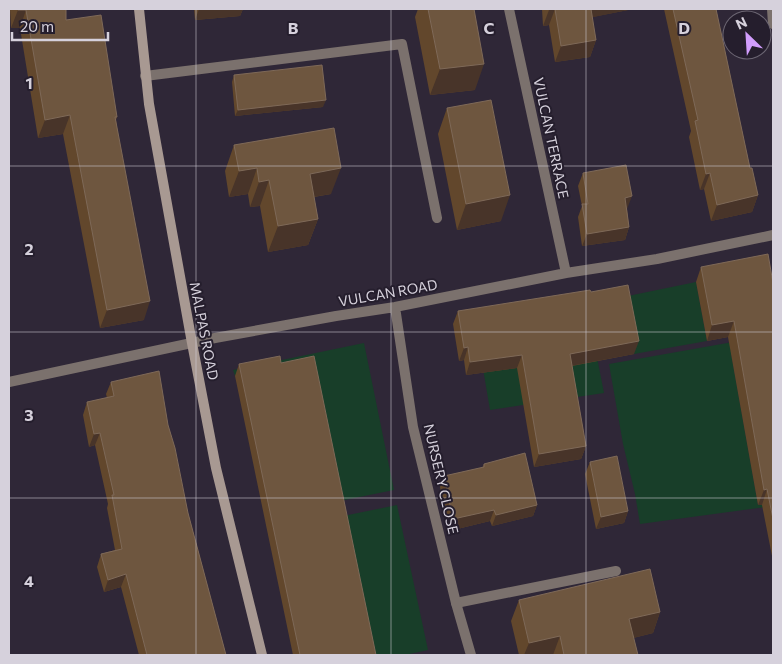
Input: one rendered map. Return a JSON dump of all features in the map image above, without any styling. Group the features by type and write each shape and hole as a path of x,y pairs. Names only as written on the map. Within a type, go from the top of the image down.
{"main road":[{"name":"MALPAS ROAD","path":"139,9 145,76 192,343 216,468 262,655"}],"street":[{"name":"VULCAN TERRACE","path":"509,9 566,273"},
{"path":"772,9 773,24"},
{"path":"145,76 402,44 437,218"},
{"name":"VULCAN ROAD","path":"9,382 192,343 395,307 566,273 658,259 773,236"},
{"name":"NURSERY CLOSE","path":"395,307 414,427 456,603 472,655"},
{"path":"456,603 616,571"}],"green space":[{"path":"696,282 707,341 634,354 623,297"},
{"path":"773,335 731,353 758,505 773,502 773,506 640,524 609,364"},
{"path":"594,342 604,393 490,410 481,357"},
{"path":"364,343 394,490 305,508 233,370"},
{"path":"397,505 428,650 405,655 364,655 309,523"}],"building":[{"path":"18,9 66,9 66,20 101,15 117,117 115,117 150,301 107,310 70,115 45,120 26,10"},
{"path":"428,9 474,9 484,64 440,69"},
{"path":"555,9 591,9 596,40 561,46"},
{"path":"673,9 716,9 722,37 722,60 727,60 750,168 752,168 758,195 717,205 710,173 706,174 695,121 698,120"},
{"path":"322,65 326,100 238,110 234,75"},
{"path":"491,100 510,195 466,204 447,108"},
{"path":"334,128 341,168 310,174 318,219 278,226 269,180 259,182 257,168 239,171 234,145"},
{"path":"626,165 632,196 625,198 629,227 587,234 582,204 588,204 583,173"},
{"path":"768,254 773,283 773,519 767,489 764,490 734,321 712,325 701,267"},
{"path":"628,285 639,341 570,354 586,446 539,454 522,355 470,362 468,347 464,348 458,311"},
{"path":"280,356 281,363 314,356 376,655 300,655 239,364"},
{"path":"159,371 168,425 175,448 188,513 226,655 147,655 126,574 108,580 101,554 122,549 112,495 114,495 100,433 94,434 87,402 114,396 111,382"},
{"path":"525,453 537,505 496,515 494,510 453,519 444,476 484,467 484,464"},
{"path":"617,456 628,511 601,517 590,462"},
{"path":"650,569 660,612 629,619 638,655 564,655 560,636 529,643 519,600"}]}
